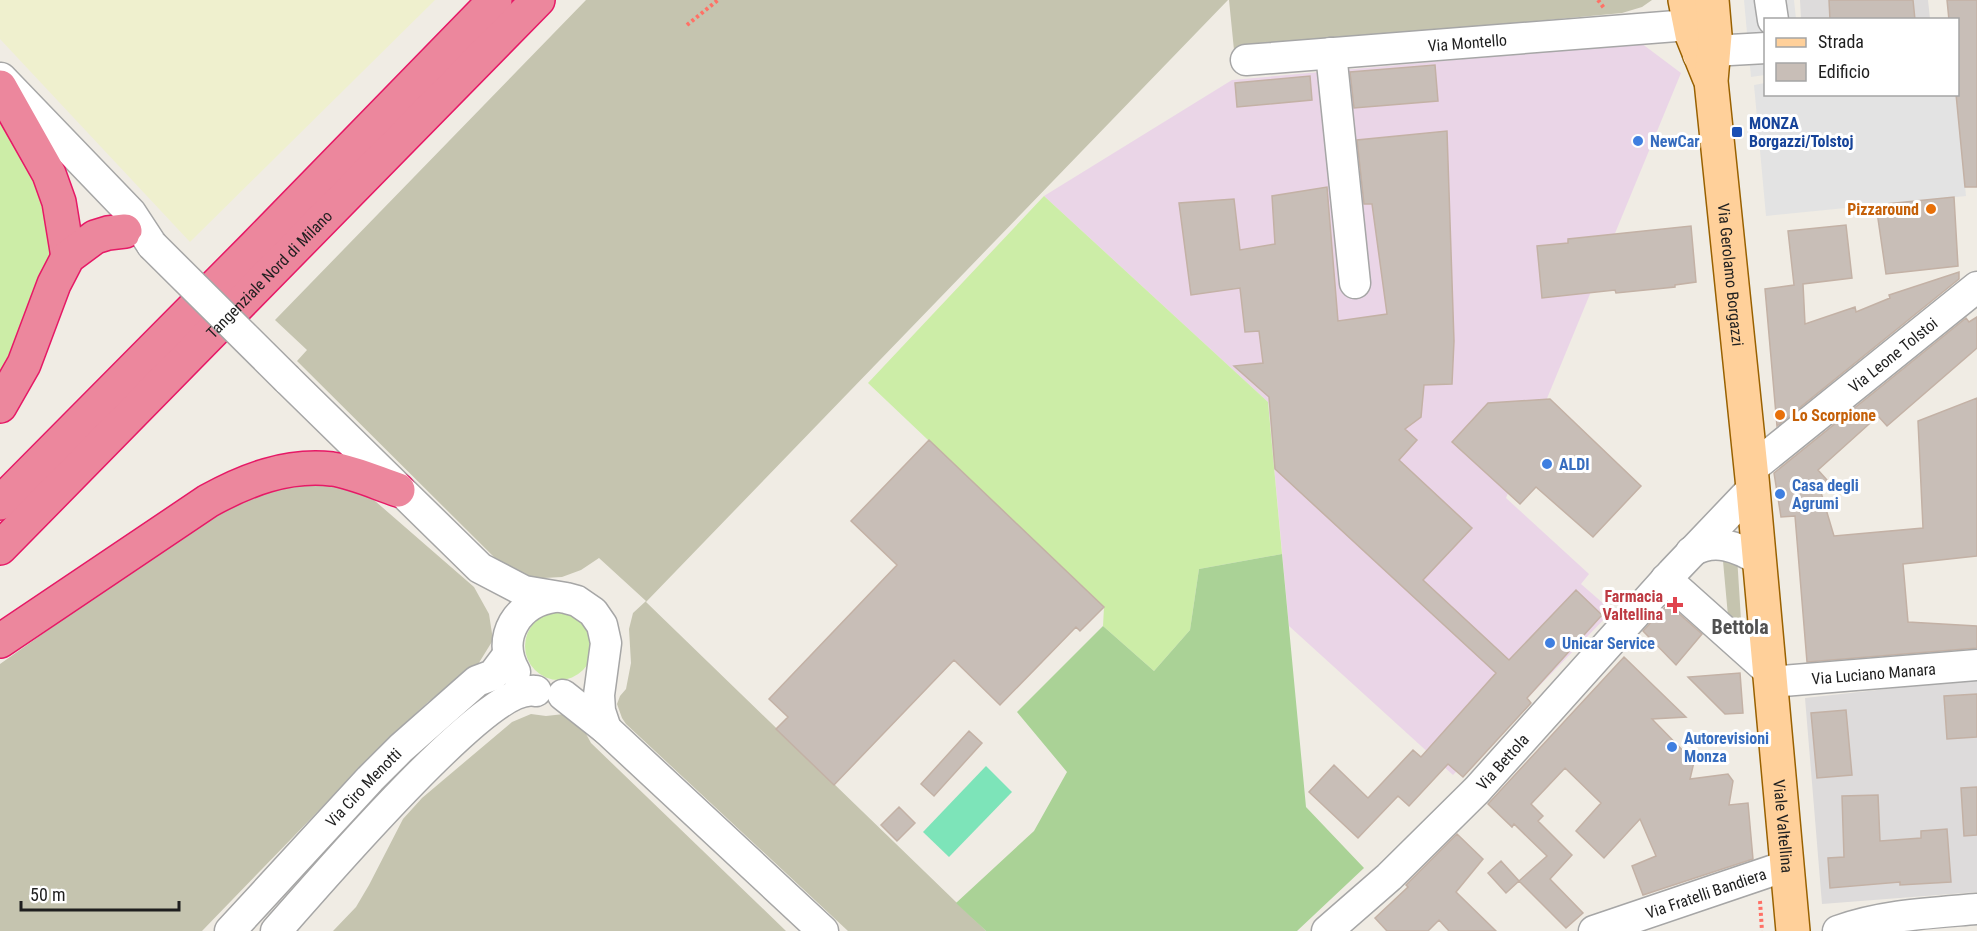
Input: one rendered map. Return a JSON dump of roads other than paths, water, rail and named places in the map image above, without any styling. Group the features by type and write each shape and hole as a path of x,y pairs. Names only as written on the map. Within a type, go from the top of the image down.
{"highway":[{"name":"Tangenziale Nord di Milano","path":"0,503 495,0"},
{"name":"Tangenziale Nord di Milano","path":"0,548 538,0"},
{"path":"0,87 49,174 59,202 68,257"},
{"path":"0,406 24,364 54,284 68,257 95,237 108,233 139,238"},
{"path":"0,641 208,501 238,484 266,474 302,469 332,469 398,490"}],"main road":[{"name":"Via Gerolamo Borgazzi","path":"1712,0 1699,43 1752,479"},
{"name":"Viale Valtellina","path":"1752,479 1793,931"}],"street":[{"path":"1770,0 1773,18"},
{"name":"Via Montello","path":"1246,60 1331,53 1699,43 1764,48"},
{"path":"1331,53 1355,283"},
{"path":"0,79 131,213 139,238 480,568 524,591 577,601 593,612 605,634 606,643 599,695 600,711 606,729"},
{"name":"Via Leone Tolstoi","path":"1752,479 1977,287"},
{"name":"Via Bettola","path":"1327,931 1389,877 1477,790 1691,552 1752,479"},
{"path":"1691,552 1707,544 1718,544 1741,549 1759,560"},
{"path":"480,568 504,609 508,646 517,675 523,682 550,693 606,729 823,931"},
{"path":"1666,579 1770,677"},
{"path":"508,646 512,627 525,609 534,603 555,597"},
{"name":"Via Ciro Menotti","path":"230,931 370,778 477,681 493,675 508,646"},
{"name":"Via Luciano Manara","path":"1770,677 1977,665"},
{"path":"550,693 580,690 593,680 602,666"},
{"name":"Via Ciro Menotti","path":"276,931 442,751 507,698 525,690 550,693"},
{"name":"Via Fratelli Bandiera","path":"1594,931 1786,866"},
{"path":"1838,931 1860,924 1885,924 1977,909"}],"place":[{"name":"MONZA Borgazzi/Tolstoj","path":"1737,132"},
{"name":"NewCar","path":"1638,141"},
{"name":"Pizzaround","path":"1931,209"},
{"name":"Lo Scorpione","path":"1780,415"},
{"name":"ALDI","path":"1547,464"},
{"name":"Casa degli Agrumi","path":"1780,494"},
{"name":"Farmacia Valtellina","path":"1675,605"},
{"name":"Unicar Service","path":"1550,643"},
{"name":"Autorevisioni Monza","path":"1672,747"}],"district":[{"name":"Bettola","path":"1740,627"}]}
